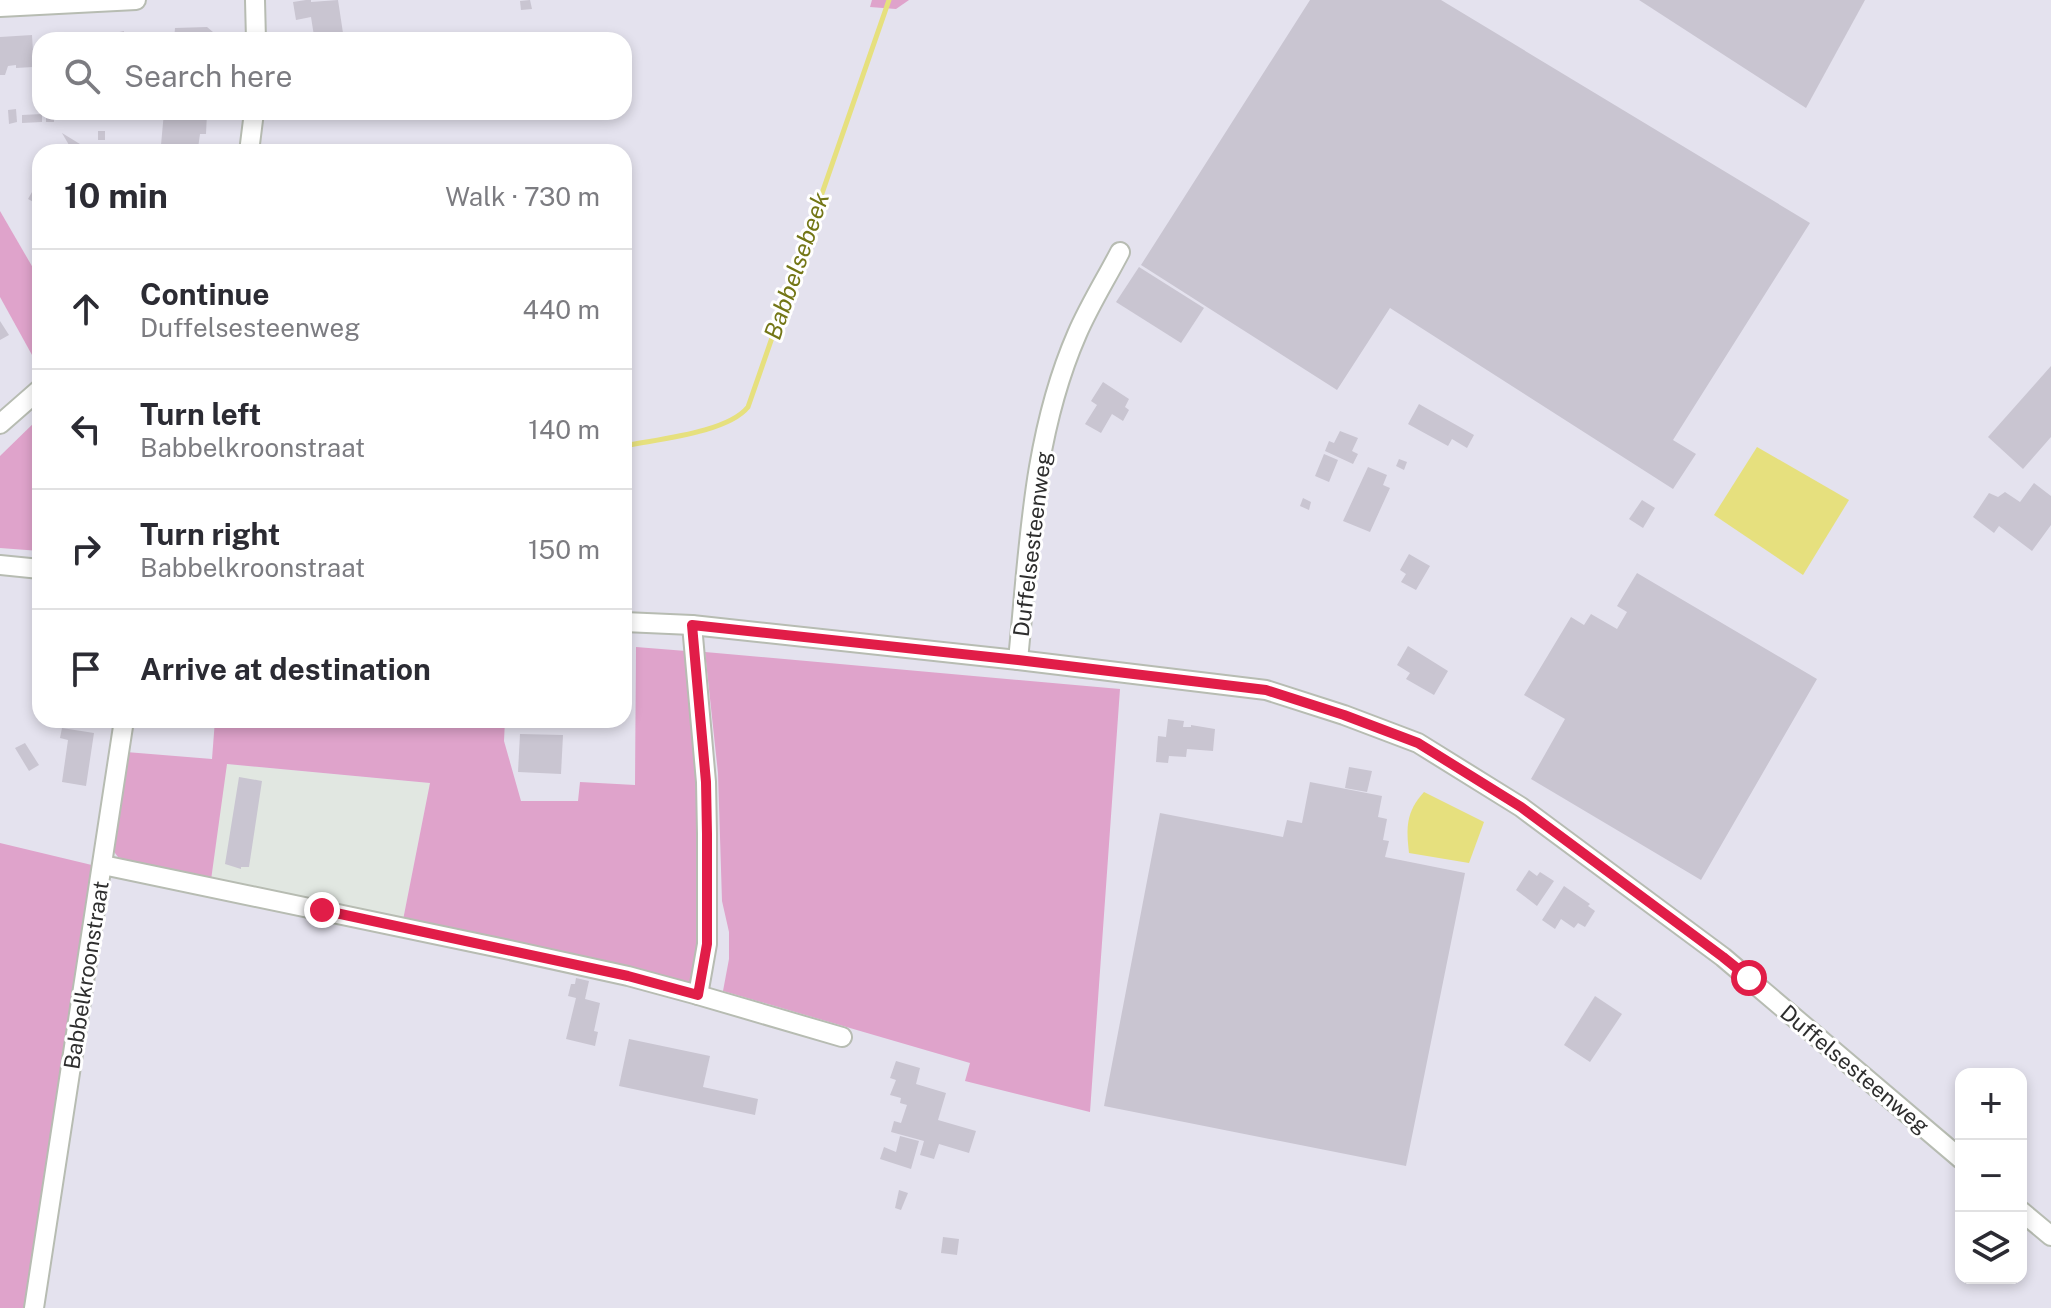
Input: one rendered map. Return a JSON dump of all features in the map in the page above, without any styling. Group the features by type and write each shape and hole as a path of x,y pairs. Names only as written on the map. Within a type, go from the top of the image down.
{"street":[{"path":"0,7 136,0"},
{"path":"255,0 256,32"},
{"path":"250,144 253,120"},
{"name":"Duffelsesteenweg","path":"1018,660 1035,478 1052,408 1076,335 1120,252"},
{"path":"0,424 32,396"},
{"path":"0,565 32,568"},
{"name":"Duffelsesteenweg","path":"632,622 692,625 1266,690 1418,743 1521,807 1723,957 1955,1154"},
{"path":"692,625 707,821 707,944 698,995"},
{"path":"103,865 123,728"},
{"name":"Babbelkroonstraat","path":"34,1308 103,865 628,976 842,1037"},
{"path":"2022,1212 2051,1236"}],"shaded area":[{"path":"872,0 909,0 896,9 870,7"},
{"path":"0,211 32,266 32,355 0,297"},
{"path":"32,425 32,550 0,548 0,456"},
{"path":"1757,447 1849,500 1803,575 1714,515"},
{"path":"636,647 686,651 700,792 700,947 693,984 403,920 430,783 227,764 211,880 131,862 118,857 112,849 126,752 212,759 214,728 505,728 504,741 521,801 578,801 580,782 635,785"},
{"path":"705,652 1120,689 1090,1112 965,1081 970,1063 723,991 729,959 729,932 722,901 718,773"},
{"path":"226,764 430,783 403,920 211,880"},
{"path":"1424,792 1484,822 1469,863 1409,853 1409,820"},
{"path":"0,843 96,866 27,1308 0,1308"}],"building":[{"path":"338,0 343,32 313,32 311,17 296,20 293,2"},
{"path":"530,0 532,9 521,10 520,1"},
{"path":"1310,0 1441,0 1810,223 1673,440 1696,454 1673,489 1390,308 1337,390 1141,265"},
{"path":"1639,0 1865,0 1806,108"},
{"path":"207,27 213,32 175,32 175,28"},
{"path":"32,35 32,67 8,66 5,75 0,75 0,37"},
{"path":"16,109 17,122 9,124 8,110"},
{"path":"32,114 32,120 42,122 22,123 22,115"},
{"path":"163,120 207,120 206,134 200,134 199,144 161,144"},
{"path":"98,131 105,131 105,140 98,140"},
{"path":"62,133 80,144 68,144"},
{"path":"1139,267 1204,308 1181,343 1116,302"},
{"path":"0,321 9,335 0,340"},
{"path":"2051,366 2051,437 2023,469 1988,437"},
{"path":"1103,382 1129,399 1125,407 1129,410 1123,421 1112,414 1101,433 1085,424 1097,405 1091,401"},
{"path":"1419,404 1474,435 1467,448 1452,439 1448,446 1408,424"},
{"path":"1340,431 1358,438 1352,451 1358,454 1353,464 1325,451 1329,441 1334,443"},
{"path":"1324,454 1338,460 1329,482 1315,476"},
{"path":"1399,459 1407,462 1404,470 1396,466"},
{"path":"1368,467 1387,475 1383,485 1390,488 1370,532 1343,521"},
{"path":"2034,483 2051,496 2051,525 2032,551 1999,526 1994,533 1973,517 1989,493 1998,497 2005,492 2020,502"},
{"path":"1303,498 1311,502 1309,510 1300,506"},
{"path":"1642,500 1655,508 1643,528 1629,519"},
{"path":"1409,554 1430,566 1416,590 1401,582 1406,574 1400,570"},
{"path":"1637,573 1817,679 1701,880 1531,779 1565,719 1524,695 1571,617 1584,625 1591,614 1617,629 1627,612 1617,606"},
{"path":"1408,646 1448,671 1434,695 1406,679 1410,673 1397,665"},
{"path":"1168,719 1184,721 1183,727 1191,725 1215,729 1213,751 1187,749 1186,757 1169,756 1168,763 1156,762 1158,736 1166,737"},
{"path":"62,728 94,733 86,786 62,782 68,740 60,738"},
{"path":"520,734 563,735 561,774 518,772"},
{"path":"25,743 39,765 29,771 15,748"},
{"path":"1349,767 1372,771 1367,792 1345,788"},
{"path":"239,777 262,781 249,867 241,869 225,864"},
{"path":"1310,782 1382,796 1378,817 1387,819 1383,840 1389,841 1385,857 1465,873 1406,1166 1104,1106 1160,813 1283,837 1287,820 1302,823"},
{"path":"1529,870 1537,876 1540,872 1554,881 1537,906 1516,890"},
{"path":"1564,886 1595,911 1585,927 1578,923 1574,928 1561,919 1555,929 1542,920"},
{"path":"576,978 589,981 585,999 600,1003 594,1031 598,1032 595,1046 566,1039 576,998 568,996"},
{"path":"1595,996 1622,1014 1590,1062 1564,1045"},
{"path":"629,1039 710,1056 703,1087 758,1099 755,1115 619,1086"},
{"path":"896,1061 920,1068 916,1084 946,1093 938,1120 976,1131 969,1153 939,1144 934,1159 920,1155 924,1141 891,1132 894,1121 901,1123 907,1105 900,1103 901,1098 890,1095 896,1080 890,1078"},
{"path":"900,1136 919,1141 911,1169 880,1159 884,1147 896,1152"},
{"path":"899,1190 908,1193 901,1210 895,1208"},
{"path":"943,1237 959,1239 957,1255 941,1253"}],"waterway":[{"name":"Babbelsebeek","path":"632,444 708,429 738,416 748,407 889,0"}],"route":[{"path":"322,910 628,976 698,995 703,981 707,944 707,834 706,782 692,625 1266,690 1344,715 1418,743 1521,807 1749,978"}]}
